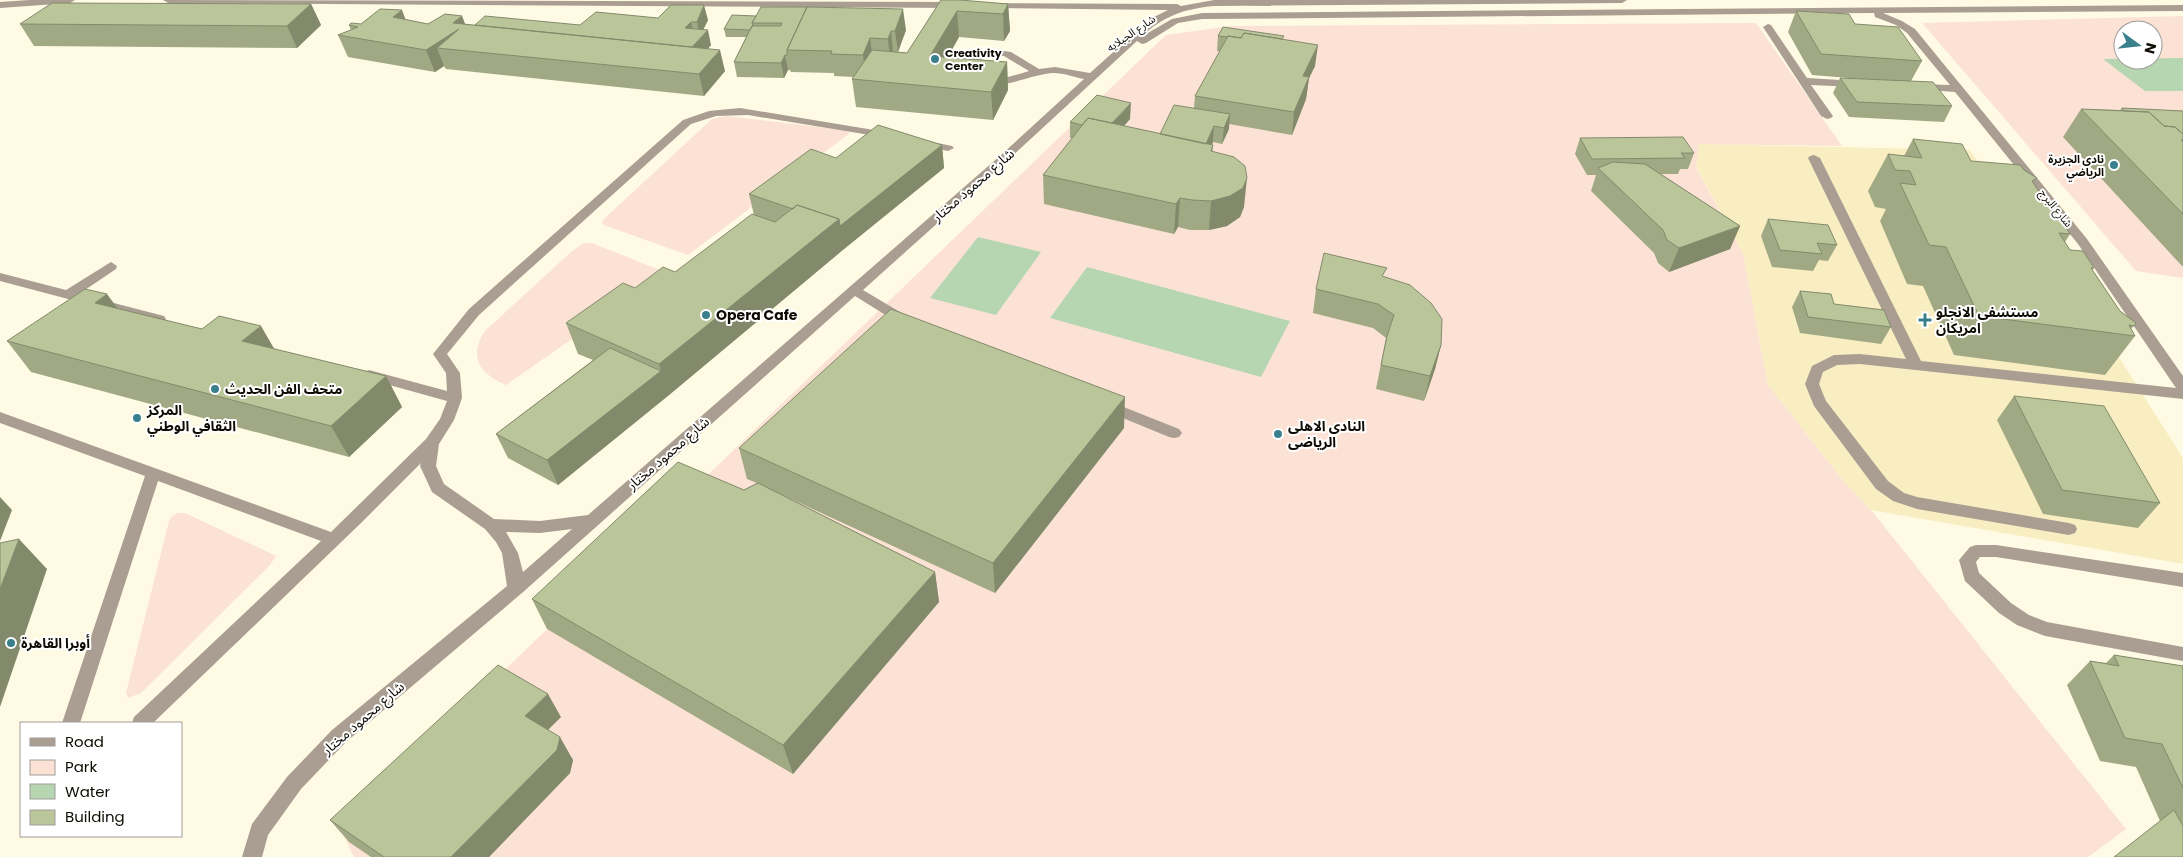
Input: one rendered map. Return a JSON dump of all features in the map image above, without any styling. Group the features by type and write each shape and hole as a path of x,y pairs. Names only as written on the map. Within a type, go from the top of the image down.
{"street":[{"path":"0,5 70,0"},
{"path":"168,0 963,5"},
{"name":"شارع الجبلايه","path":"1107,64 1153,21 1183,7 1214,3 1622,0"},
{"path":"983,5 1183,7"},
{"name":"شارع الجبلايه","path":"1107,64 1175,20 1202,16 2183,8"},
{"name":"شارع البرج","path":"1865,12 1883,16 1912,30 2084,242 2183,387"},
{"path":"1768,28 1827,116"},
{"path":"1037,72 1014,56 992,53 974,59 967,73 973,79 985,82 1000,82 1037,72 1062,70 1093,77"},
{"name":"شارع محمود مختار","path":"252,857 259,832 294,783 332,742 516,588 1107,64"},
{"path":"1804,81 1869,84"},
{"path":"1907,86 1958,89"},
{"path":"142,722 431,443 447,420 455,398 453,373 440,354 456,333 495,293 687,122 715,112 748,112 948,148"},
{"path":"1814,158 1915,364"},
{"path":"68,295 111,266"},
{"path":"4,281 68,295 171,322"},
{"path":"854,290 887,311 917,326"},
{"path":"2069,528 1917,504 1898,497 1882,485 1819,402 1812,384 1817,369 1834,360 1860,358 2183,394"},
{"path":"360,372 455,398"},
{"path":"1092,399 1174,433"},
{"path":"0,417 333,539"},
{"path":"431,443 428,466 438,488 491,525 502,538 510,553 516,588"},
{"path":"71,722 153,474"},
{"path":"491,525 540,527 591,520"},
{"path":"2183,580 1996,551 1976,551 1966,560 1972,576 2005,608 2024,620 2045,629 2183,654"}],"shaded area":[{"name":"مستشفى الانجلو امريكان","path":"1699,144 1969,150 2047,244 2183,458 2183,564 1871,510 1845,483 1768,385 1743,254 1696,166"}],"green space":[{"name":"نادي الجزيرة الرياضي","path":"2183,16 2183,278 2136,271 1922,23"},
{"name":"النادى الاهلى الرياضى","path":"1756,23 1842,146 1699,144 1696,167 1743,254 1768,385 1845,483 1871,510 2126,829 2088,857 354,857 340,828 1166,35 1230,26"},
{"path":"726,116 844,130 850,133 688,255 604,225 602,222 605,218 712,119"},
{"path":"584,243 592,243 662,271 664,275 506,385 489,376 479,364 477,357 477,349 485,331 571,252"},
{"path":"178,513 185,513 276,556 270,565 141,693 128,698 126,693 169,521 172,516"}],"water":[{"path":"2163,58 2183,58 2183,91 2145,91 2117,70 2163,70"},
{"path":"2103,59 2113,59 2113,67"},
{"path":"978,237 1041,252 996,315 930,298"},
{"path":"1087,267 1290,321 1261,377 1050,318"}],"building":[{"path":"941,0 1008,4 1003,14 957,11 930,56 1007,62 991,92 852,79 872,50 907,53"},
{"path":"52,3 311,4 287,26 20,24"},
{"path":"671,5 704,5 697,22 691,22 685,28 708,30 692,47 475,25 485,16 580,25 596,12 658,18"},
{"path":"761,7 807,7 787,50 787,55 785,55 781,63 734,62 752,26 781,26 782,23 752,23"},
{"path":"807,7 903,9 895,31 891,31 888,39 870,38 863,55 831,54 832,51 787,50"},
{"path":"380,9 402,10 393,17 428,24 445,14 462,16 453,23 720,50 699,74 437,48 459,29 426,50 338,35 358,27 349,25 351,23 361,24"},
{"path":"1796,11 1849,14 1855,24 1898,27 1922,61 1821,54"},
{"path":"732,15 756,16 750,30 724,29"},
{"path":"1223,27 1284,36 1282,39 1244,33 1241,38 1218,36"},
{"path":"1244,33 1318,45 1303,76 1309,77 1294,112 1195,96 1228,36 1241,38"},
{"path":"1840,78 1933,82 1952,106 1857,102"},
{"path":"1097,95 1131,103 1112,123 1088,118 1082,125 1070,122"},
{"path":"1174,105 1230,114 1224,128 1214,126 1206,144 1160,134"},
{"path":"2122,108 2183,111 2183,134 2175,127 2164,126 2149,112 2124,111"},
{"path":"2081,109 2149,112 2164,126 2175,127 2183,134 2183,140 2181,140 2183,142 2183,214"},
{"path":"1088,118 1213,145 1211,151 1234,157 1245,166 1247,178 1243,188 1230,196 1211,201 1180,198 1176,204 1043,175"},
{"path":"878,125 942,145 840,226 839,219 797,205 793,209 749,194 811,149 836,158"},
{"path":"1683,137 1694,153 1681,153 1685,158 1592,159 1580,138"},
{"path":"1913,139 1962,144 1971,161 2020,165 2024,170 2037,178 2032,181 2056,218 2060,218 2070,234 2059,233 2070,250 2083,251 2094,268 2091,268 2120,311 2136,323 2134,326 2129,325 2135,336 1979,316 1946,247 1929,245 1900,183 1916,185 1910,171 1895,170 1888,154 1922,158"},
{"path":"1613,162 1645,164 1740,226 1679,248 1667,240 1663,230 1598,168"},
{"path":"797,205 839,219 659,364 566,323 623,283 635,288 663,267 675,272 752,214 775,222"},
{"path":"1768,219 1828,225 1837,245 1817,243 1822,254 1780,250"},
{"path":"1324,253 1387,268 1382,276 1410,285 1431,303 1442,319 1441,345 1430,376 1381,365 1394,315 1378,304 1316,289"},
{"path":"85,289 107,294 95,303 202,329 219,316 261,326 242,341 386,376 331,426 7,341"},
{"path":"1800,291 1831,294 1834,304 1884,310 1891,327 1808,317"},
{"path":"891,309 1125,397 993,563 739,448"},
{"path":"610,348 661,371 547,460 496,434"},
{"path":"2014,396 2104,406 2160,503 2062,490"},
{"path":"678,462 744,490 758,483 935,572 783,745 532,599"},
{"path":"19,539 0,589 0,543"},
{"path":"2114,655 2183,666 2183,788 2162,744 2125,738 2090,661 2119,666"},
{"path":"498,665 548,694 525,716 560,737 557,750 451,857 384,857 330,820"},
{"path":"2174,810 2183,826 2183,857 2114,857"}],"place":[{"name":"Creativity Center","path":"935,59"},
{"name":"نادي الجزيرة الرياضي","path":"2114,165"},
{"name":"Opera Cafe","path":"706,315"},
{"name":"مستشفى الانجلو امريكان","path":"1925,320"},
{"name":"متحف الفن الحديث","path":"215,389"},
{"name":"المركز الثقافي الوطني","path":"137,418"},
{"name":"النادى الاهلى الرياضى","path":"1278,434"},
{"name":"أوبرا القاهرة","path":"11,643"}]}
